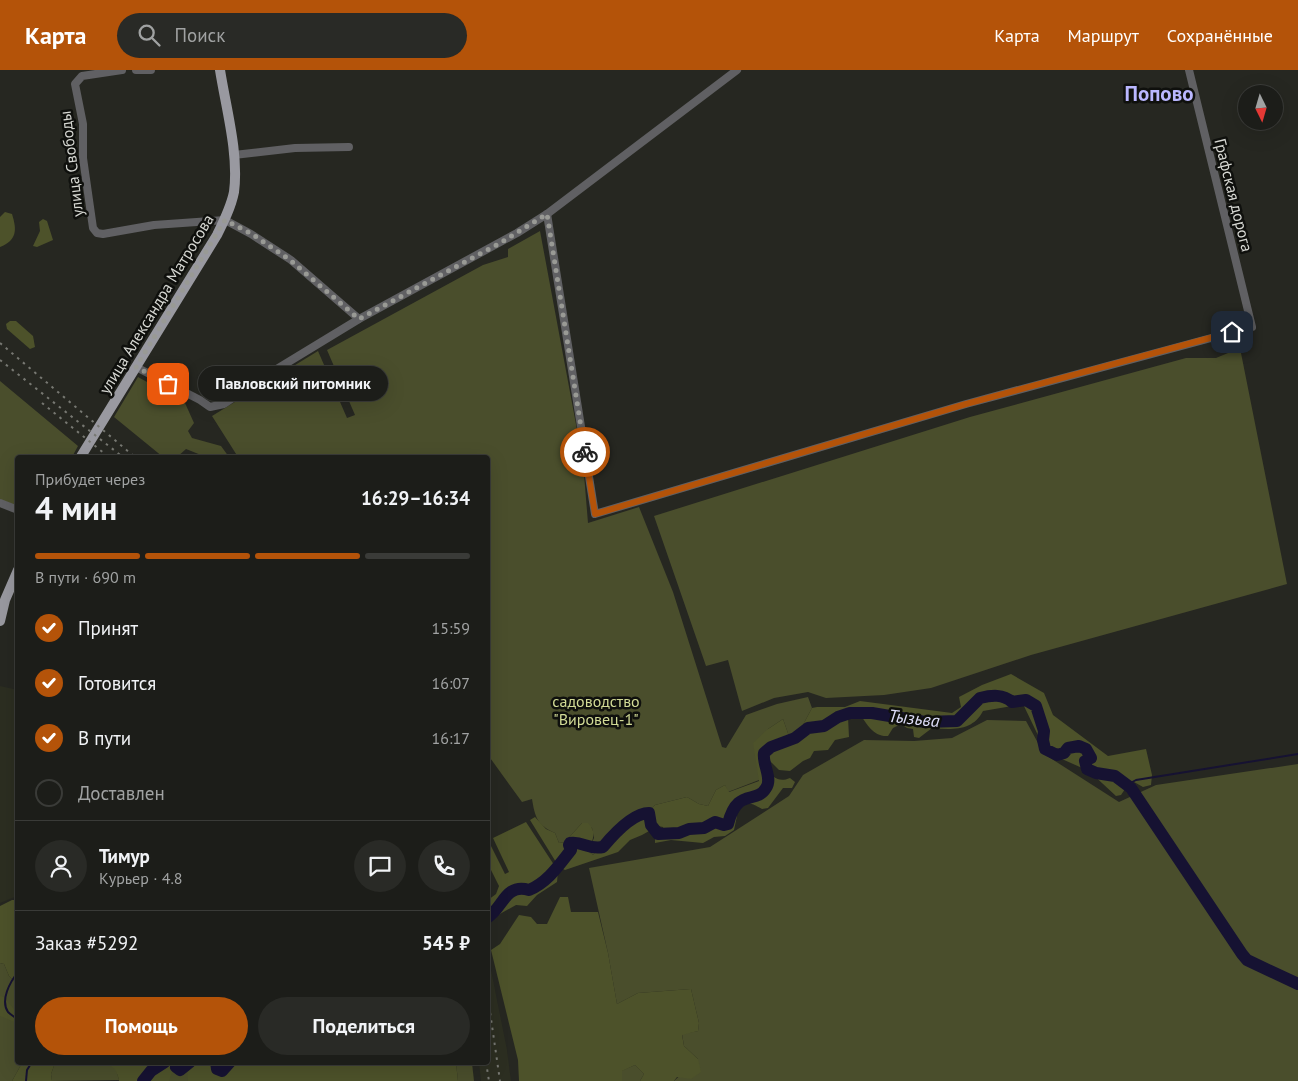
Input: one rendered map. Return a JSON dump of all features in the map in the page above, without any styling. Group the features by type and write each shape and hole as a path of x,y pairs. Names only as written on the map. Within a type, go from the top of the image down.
{"main road":[{"name":"улица Александра Матросова","path":"82,455 225,220 234,193 234,155 220,70"},
{"path":"0,621 5,600 15,577"}],"street":[{"name":"улица Свободы","path":"122,70 82,76 75,84 82,124 84,158 93,228 97,234 154,225 225,220"},
{"path":"136,70 151,70"},
{"path":"136,367 210,407 216,407 359,319 509,238 547,214 737,70"},
{"name":"Графская дорога","path":"547,214 595,514 966,404 1252,327 1190,70"},
{"path":"234,155 295,148 349,147"},
{"path":"225,220 252,234 290,260 359,319"},
{"path":"0,503 15,509"}],"shaded area":[{"path":"0,686 15,689 15,897 0,903"},
{"path":"490,965 507,1050 511,1081 481,1081 479,1065 490,1065"}],"green space":[{"path":"5,212 12,214 15,230 13,238 0,247 0,217"},
{"path":"43,219 47,221 53,240 37,247 33,246 40,231 39,222"},
{"name":"садоводство \"Вировец-1\"","path":"540,231 583,462 588,523 639,507 673,592 722,747 726,748 746,715 777,704 808,697 812,708 797,736 790,739 783,719 768,729 759,780 728,792 725,785 716,790 708,806 699,804 687,797 655,805 646,815 631,822 613,835 593,855 588,851 594,838 592,828 582,823 565,842 559,843 555,833 544,827 538,820 532,799 522,802 490,758 490,455 237,455 212,416 318,351 347,418 355,415 327,350 483,265 508,257 508,249"},
{"path":"10,321 16,321 33,336 35,347 30,349 7,329 6,324"},
{"path":"1240,348 1287,584 1031,655 931,688 884,695 826,698 808,692 774,698 742,711 728,660 706,666 654,516 970,417 1186,358 1216,358"},
{"path":"138,377 185,403 194,423 188,431 192,438 221,446 228,455 201,455 186,449 179,455 161,455 114,417"},
{"path":"0,381 78,446 73,455 15,455 15,506 0,500"},
{"path":"1011,674 1044,693 1053,715 1108,756 1146,749 1152,775 1151,785 1143,787 1134,782 1129,783 1121,795 1116,796 1089,771 1046,752 1023,704 983,711 979,718 968,726 954,729 932,728 919,738 914,737 913,729 901,724 893,728 888,736 883,736 874,732 859,713 853,713 848,717 849,737 835,740 828,750 814,751 810,758 790,771 779,770 770,761 766,761 765,769 774,777 782,780 790,778 795,782 792,788 783,788 768,808 762,809 746,802 739,804 733,811 737,816 734,830 725,836 714,837 703,843 671,840 655,843 655,838 664,831 663,827 658,826 630,840 618,852 565,870 559,867 530,820 535,817 546,829 555,833 559,843 565,842 582,823 588,823 591,826 593,840 588,851 593,855 613,835 631,822 646,815 655,805 687,797 699,804 708,806 716,790 725,785 729,792 759,781 753,743 768,729 783,719 790,739 797,736 812,708 817,707 845,707 860,701 952,713 961,707 959,697 982,685"},
{"path":"987,720 1026,721 1044,754 1119,802 1156,785 1298,764 1298,1081 674,1081 698,1059 684,1046 682,1034 698,1031 699,1023 691,989 638,993 617,1004 589,868 710,847 789,796 803,775 864,740 914,741 952,738"},
{"path":"526,822 558,871 557,882 537,895 527,906 516,905 491,919 490,898 496,894 499,886 490,868 490,844 505,874 509,872 493,838"},
{"path":"560,897 568,897 571,912 598,912 608,953 617,1004 638,993 691,989 699,1023 698,1031 682,1035 684,1046 698,1059 701,1072 691,1079 677,1077 674,1081 640,1081 644,1074 635,1065 622,1071 622,1081 519,1081 518,1060 491,950 500,944 519,915 531,917 537,924 547,924"},
{"path":"15,900 15,982 9,976 4,964 0,963 0,906"},
{"path":"0,963 4,964 9,976 15,982 15,1065 21,1065 12,1081 0,1081"},
{"path":"0,996 4,997 15,1011 15,1022 0,1016"},
{"path":"21,1065 54,1065 51,1074 52,1081 12,1081"},
{"path":"54,1065 111,1065 116,1069 119,1080 52,1081 51,1074"},
{"path":"109,1065 174,1065 169,1081 119,1081 114,1068"},
{"path":"151,1065 190,1065 188,1066 191,1081 138,1081"},
{"path":"190,1065 456,1065 458,1081 188,1081 187,1069"},
{"path":"456,1065 472,1065 474,1081 458,1081"},
{"path":"635,1065 644,1074 640,1081 622,1081 621,1071"}],"waterway":[{"name":"Тызьва","path":"490,915 509,893 521,889 529,890 547,878 571,850 570,843 579,843 598,848 603,847 624,825 643,814 649,813 651,825 658,834 679,833 689,829 704,828 715,822 724,825 728,824 736,805 747,798 757,796 766,788 768,776 764,762 764,753 771,747 795,738 808,728 824,726 838,717 850,713 872,713 925,722 957,721 980,698 997,696 1012,702 1026,700 1036,706 1044,731 1045,749 1057,755 1064,753 1068,748 1079,746 1086,749 1091,758 1085,761 1087,769 1096,773 1115,776 1131,788 1247,960 1298,984"},
{"path":"1127,785 1136,780 1298,754"},
{"path":"15,976 9,986 5,1002 8,1012 15,1018"},
{"path":"26,1081 27,1070 30,1065"},
{"name":"Тызьва","path":"143,1081 151,1071 160,1065"},
{"name":"Тызьва","path":"177,1065 176,1067 180,1070 186,1065"},
{"name":"Тызьва","path":"216,1065 217,1069 222,1071 227,1065"}],"railway":[{"path":"0,343 132,455"},
{"path":"0,360 120,455"},
{"path":"42,403 106,455"},
{"path":"490,1012 500,1081"},
{"path":"486,1065 489,1081"}],"way so far":[{"path":"168,384 136,367 225,220 252,234 290,260 359,319 500,243 547,214 585,452"}],"place":[{"name":"Павловский питомник","path":"168,384"}],"district":[{"name":"Попово","path":"1159,93"}],"route":[{"path":"585,452 595,514 966,404 1232,332"}]}
